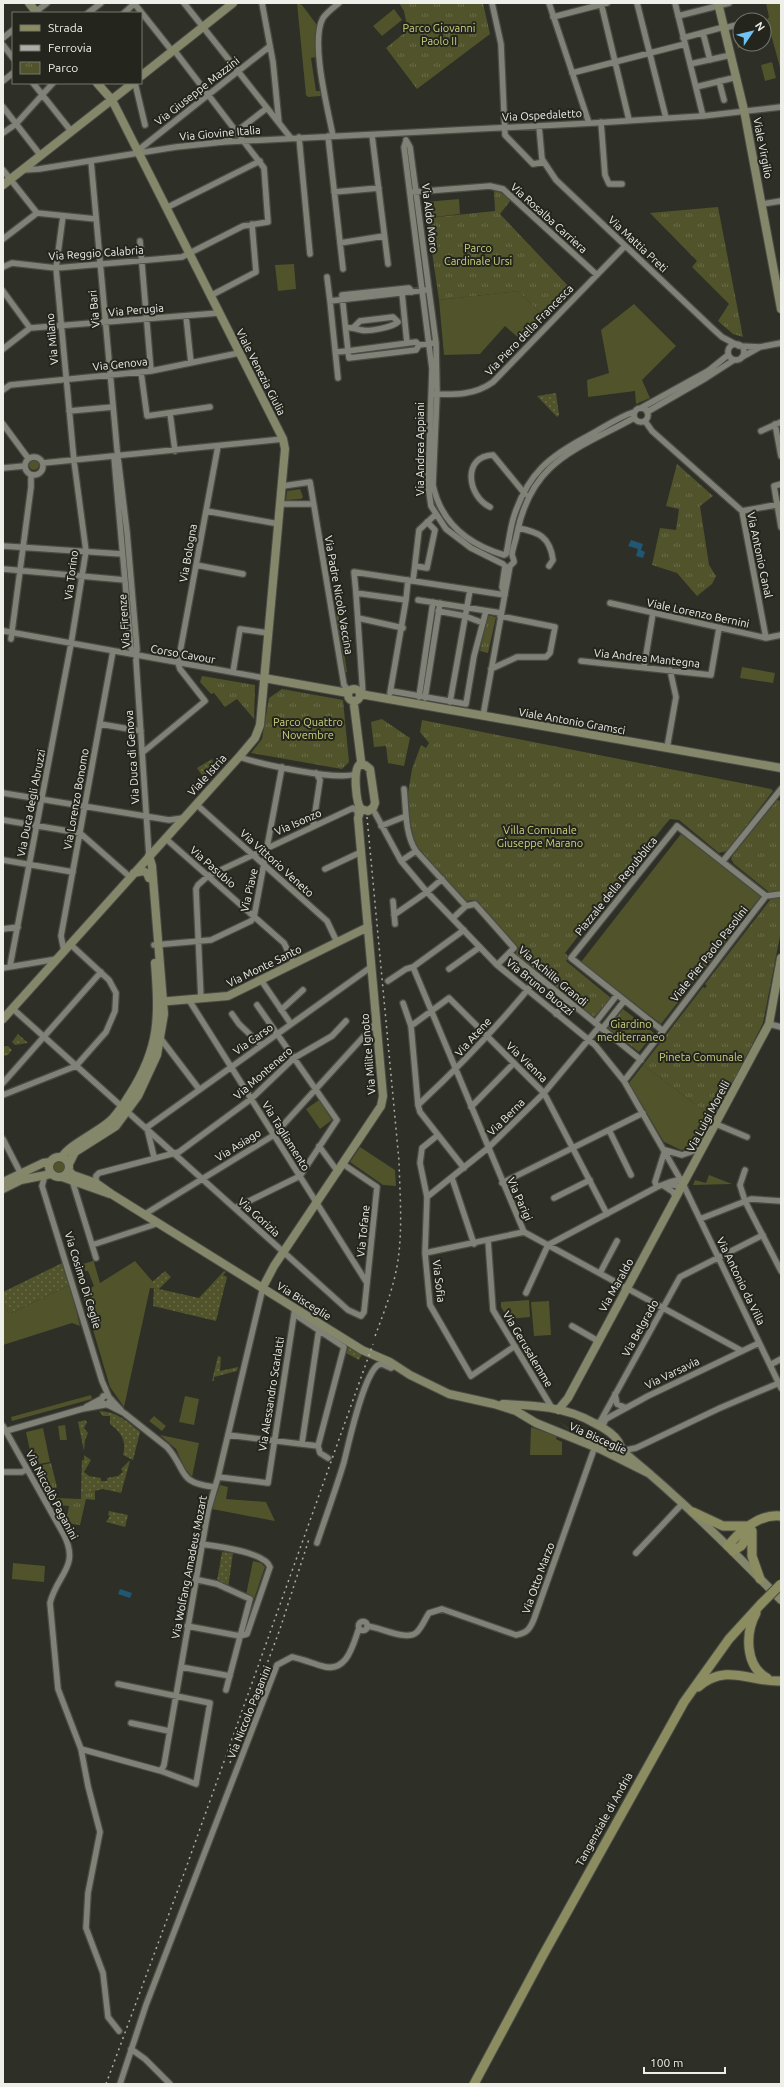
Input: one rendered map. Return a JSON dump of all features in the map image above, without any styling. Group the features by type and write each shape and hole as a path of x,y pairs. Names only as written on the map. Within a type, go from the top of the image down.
{"main road":[{"path":"29,3 36,12"},
{"path":"142,75 233,3"},
{"name":"Viale Virgilio","path":"719,4 744,110 781,309"},
{"name":"Viale Venezia Giulia","path":"98,84 112,100 283,440 286,460 264,678"},
{"path":"3,185 133,84"},
{"path":"264,678 348,692"},
{"name":"Viale Istria","path":"3,1019 255,738 259,728 264,678"},
{"name":"Viale Antonio Gramsci","path":"348,692 357,690 357,699 390,696 421,700 483,716 781,768"},
{"path":"357,699 361,764 356,770 356,774 364,808"},
{"name":"Via Bruno Buozzi","path":"361,764 370,769 375,803 364,808"},
{"name":"Via Milite Ignoto","path":"263,1288 266,1280 381,1106 383,1096 358,818 360,812 364,808"},
{"path":"62,1157 69,1148 88,1138 125,1109 147,1079 154,1064 161,1038 164,1014 161,1002 148,856"},
{"path":"148,856 152,866 156,945"},
{"path":"132,875 143,871 147,873 149,878"},
{"name":"Via Monte Santo","path":"161,1002 228,996 368,927"},
{"name":"Via Luigi Morelli","path":"683,1183 769,1024 779,984 781,958"},
{"path":"3,1189 21,1180 48,1175 62,1177 69,1168 75,1152 116,1126 147,1063 155,1036 161,1002"},
{"path":"3,1182 43,1163 50,1162 56,1157 62,1157"},
{"path":"62,1157 69,1168"},
{"path":"48,1175 50,1162"},
{"name":"Via Bisceglie","path":"69,1168 73,1175 96,1183 263,1288 319,1328 395,1365 429,1386 449,1394 494,1404 522,1413 533,1421 650,1474"},
{"name":"Via Bisceglie","path":"62,1177 113,1195"},
{"name":"Via Maraldo","path":"555,1409 568,1398 683,1183"},
{"path":"568,1398 567,1407 571,1413"},
{"name":"Via Bisceglie","path":"494,1404 555,1409 571,1413 595,1423 604,1429 618,1440 624,1452 683,1502 781,1600"},
{"path":"533,1421 529,1412 539,1407"},
{"path":"597,1449 613,1450 616,1448 616,1441 612,1435"},
{"path":"693,1512 723,1526 752,1526 769,1516 781,1516"},
{"path":"730,1549 741,1546 752,1526"},
{"path":"752,1526 752,1550 760,1579"},
{"name":"Tangenziale di Andria","path":"474,2084 608,1835 684,1702 729,1639 781,1584"},
{"path":"761,1604 750,1628 750,1647 752,1659 758,1671 770,1680"},
{"path":"684,1702 697,1688 712,1678 734,1675 781,1681"}],"street":[{"path":"36,12 47,3"},
{"path":"89,12 101,3"},
{"path":"125,12 135,3 237,131 264,168 268,222 243,226 190,255"},
{"path":"184,3 290,137"},
{"path":"262,3 270,46 279,123"},
{"path":"339,3 324,17 319,45 320,62 331,136 334,192 343,269"},
{"path":"492,3 501,44 506,137 533,164 544,162"},
{"path":"549,3 589,123"},
{"path":"637,3 666,118"},
{"path":"675,3 703,116"},
{"path":"678,16 719,4 730,3"},
{"path":"553,17 603,4 629,120"},
{"path":"684,38 732,26"},
{"path":"3,38 12,31"},
{"path":"703,33 710,60"},
{"path":"572,73 685,44"},
{"path":"3,45 12,57"},
{"name":"Via Giuseppe Mazzini","path":"138,153 148,142 270,46"},
{"path":"690,64 731,55"},
{"path":"3,81 12,74"},
{"path":"696,87 737,77"},
{"path":"719,81 724,100"},
{"path":"34,84 71,131"},
{"path":"3,133 16,124 53,84"},
{"path":"134,84 145,124"},
{"path":"3,107 41,156"},
{"name":"Via Ospedaletto","path":"301,137 406,134 703,116 744,110 781,107"},
{"path":"223,142 267,108"},
{"path":"601,122 605,175 609,184 622,184"},
{"name":"Via Mattia Preti","path":"539,126 544,162 556,180 722,337 738,345"},
{"name":"Via Aldo Moro","path":"406,134 404,147 413,192 426,290 436,343 434,394"},
{"path":"372,135 388,264"},
{"path":"301,137 310,254"},
{"name":"Via Giovine Italia","path":"22,170 91,161 152,150 243,140 301,137"},
{"path":"148,142 152,150"},
{"name":"Via Bari","path":"91,161 106,323 116,456"},
{"path":"166,208 260,161"},
{"path":"3,170 37,213 96,220"},
{"name":"Via Rosalba Carriera","path":"413,192 490,186 504,189 597,275"},
{"path":"334,192 379,188"},
{"path":"762,204 781,201"},
{"path":"3,240 37,213"},
{"name":"Via Milano","path":"63,216 56,268 74,461"},
{"path":"210,296 256,272 252,224"},
{"path":"340,243 384,236"},
{"path":"140,241 151,371"},
{"name":"Via Piero della Francesca","path":"434,394 476,392 493,382 625,246"},
{"name":"Via Reggio Calabria","path":"3,266 12,263 56,268 182,257 190,255"},
{"path":"327,277 338,378"},
{"path":"412,292 409,288 342,295 349,358 416,350 419,345"},
{"path":"330,301 426,290"},
{"name":"Via Aldo Moro","path":"426,290 434,394"},
{"path":"3,291 30,328 3,348"},
{"path":"402,293 407,343"},
{"name":"Via Perugia","path":"30,328 61,327 219,313"},
{"path":"186,316 191,363"},
{"path":"354,327 360,321 394,317 398,322"},
{"path":"346,328 354,327 362,330 394,326 398,322 405,322"},
{"name":"Via Mattia Preti","path":"722,337 728,353"},
{"path":"336,352 416,342 419,345 436,343"},
{"path":"507,555 514,517 523,492 532,478 547,461 564,449 708,371 728,353 732,346 738,345 760,347 781,343"},
{"path":"738,345 743,352 742,357"},
{"path":"647,412 734,360 760,347"},
{"name":"Via Genova","path":"3,390 10,385 151,371 239,353"},
{"path":"728,353 734,360"},
{"path":"142,372 147,415 210,407"},
{"name":"Via Andrea Appiani","path":"434,394 428,484 431,506 435,515 446,529 460,540 506,565"},
{"name":"Via Andrea Appiani","path":"434,394 433,485 440,508 451,525 466,537 507,555"},
{"path":"69,411 113,407"},
{"path":"634,418 639,422 645,421 648,418 647,412 642,408"},
{"path":"634,412 634,418"},
{"path":"170,413 174,451"},
{"path":"483,716 505,595 506,565 502,560 507,555 518,528 528,496 536,483 551,466 566,455 634,418"},
{"name":"Via Antonio Canal","path":"645,421 652,431 742,511 766,638"},
{"path":"761,431 780,422 781,456"},
{"path":"3,424 28,458"},
{"path":"43,464 283,440"},
{"name":"Via Bologna","path":"178,663 218,446"},
{"path":"490,507 477,498 473,492 471,481 475,465 486,456 493,455 523,492 528,496"},
{"name":"Via Firenze","path":"116,456 122,554 131,648 136,656"},
{"name":"Via Firenze","path":"116,456 129,556 137,649 136,656"},
{"path":"28,458 38,457 43,464 41,472 36,475 31,475"},
{"path":"24,466 28,458"},
{"name":"Via Torino","path":"71,644 86,551 74,461"},
{"path":"3,468 24,466"},
{"path":"12,636 31,487 31,475 24,466"},
{"name":"Via Padre Nicolò Vaccina","path":"283,486 310,482 312,503 330,597 344,685 348,692"},
{"path":"781,484 774,486 779,504 781,527"},
{"path":"281,504 312,503"},
{"path":"742,511 779,504"},
{"path":"206,511 279,524"},
{"path":"390,696 403,628 406,600 415,566 419,530 435,515"},
{"path":"415,566 427,568 435,530 427,522"},
{"path":"518,528 538,532 546,541 552,552 554,560 549,566"},
{"path":"3,546 122,554"},
{"path":"506,565 514,562 507,555"},
{"path":"196,565 243,574"},
{"path":"3,569 125,580"},
{"path":"357,699 358,618 354,572 505,595"},
{"path":"450,702 470,590"},
{"path":"356,593 406,600"},
{"path":"418,600 486,611 554,627 550,653 546,657 517,658 491,669"},
{"path":"421,700 433,602"},
{"path":"421,700 440,603"},
{"name":"Viale Lorenzo Bernini","path":"610,603 766,638 781,635"},
{"path":"438,611 465,616 483,623 486,611"},
{"path":"644,668 653,613"},
{"path":"358,618 403,628"},
{"name":"Viale Antonio Gramsci","path":"421,700 466,704 474,656 483,623"},
{"name":"Via Andrea Mantegna","path":"582,661 710,675 719,628"},
{"path":"233,672 240,629 268,633"},
{"name":"Corso Cavour","path":"4,631 12,636 71,644 264,678"},
{"name":"Via Duca degli Abruzzi","path":"10,966 71,644"},
{"name":"Via Lorenzo Bonomo","path":"64,951 61,936 113,651"},
{"name":"Via Duca di Genova","path":"136,656 148,856"},
{"path":"142,753 205,701 180,669 178,663"},
{"path":"667,748 676,697 670,670"},
{"path":"100,724 140,731"},
{"path":"238,757 282,767 340,777 356,774"},
{"name":"Via Piave","path":"156,945 211,940 251,922 254,917 265,865 282,767"},
{"path":"313,826 320,780 316,773"},
{"name":"Via Achille Grandi","path":"404,789 406,816 413,846 416,851 466,906 475,904 514,948 497,965"},
{"path":"781,789 723,861 766,896 781,894"},
{"path":"3,793 146,817 174,820 183,818"},
{"name":"Via Vittorio Veneto","path":"196,804 327,922 337,942"},
{"name":"Via Isonzo","path":"208,876 313,826 364,808"},
{"name":"Via Bruno Buozzi","path":"364,808 381,826 401,861 497,965 595,1045 624,1081 683,1183"},
{"path":"381,826 406,816"},
{"path":"3,820 80,833 132,875"},
{"name":"Piazzale della Repubblica","path":"617,995 571,958 677,826 723,861"},
{"name":"Via Pasubio","path":"165,838 284,943 294,964"},
{"path":"401,861 416,851"},
{"path":"325,869 361,852"},
{"path":"3,860 73,872"},
{"path":"201,999 196,889 198,885 208,876"},
{"path":"394,915 428,892 442,879"},
{"name":"Viale Pier Paolo Pasolini","path":"624,1081 766,896"},
{"path":"393,901 395,924"},
{"path":"453,918 466,906"},
{"path":"3,929 18,927"},
{"path":"388,981 406,969 413,967 464,930"},
{"path":"3,1095 76,1066 106,1032 115,1011 116,993 109,980 70,944"},
{"path":"449,969 480,947"},
{"name":"Via Achille Grandi","path":"509,953 566,1001 641,1060"},
{"path":"3,968 57,959"},
{"name":"Via Carso","path":"146,1128 371,967"},
{"name":"Via Parigi","path":"413,967 502,1183 524,1232 742,1351"},
{"path":"3,1083 101,972"},
{"name":"Via Atene","path":"418,1105 456,1070 488,1037 538,977"},
{"path":"261,980 291,1024"},
{"path":"281,1010 303,990"},
{"path":"599,1026 617,995 663,1031"},
{"name":"Via Vienna","path":"431,1010 449,998 544,1092 607,1214"},
{"name":"Via Tagliamento","path":"189,1000 367,1283"},
{"path":"556,1014 566,1001"},
{"path":"599,1026 624,1001"},
{"path":"403,1003 410,1026 420,1112 464,1168"},
{"path":"235,1208 300,1176 337,1120 257,1006"},
{"name":"Via Gorizia","path":"12,1008 348,1310 361,1316"},
{"path":"410,1026 431,1010"},
{"path":"232,1014 262,1045"},
{"name":"Via Montenero","path":"96,1183 96,1176 99,1173 154,1157 181,1151 251,1099 294,1058 332,1036 346,1021"},
{"name":"Via Asiago","path":"145,1214 274,1135 376,1023"},
{"path":"769,1024 781,1027"},
{"name":"Via Berna","path":"427,1197 488,1148 544,1092 599,1026"},
{"path":"161,1038 199,1089"},
{"path":"471,1107 514,1063"},
{"path":"502,1183 643,1113"},
{"path":"716,1124 747,1137"},
{"path":"146,1128 154,1157"},
{"path":"609,1130 631,1175"},
{"name":"Via Sofia","path":"438,1135 422,1148 420,1163 427,1197 425,1253 430,1305 471,1376 515,1346"},
{"path":"3,1139 21,1174"},
{"path":"319,1146 338,1172"},
{"path":"676,1198 669,1188 659,1186 655,1182 665,1150 674,1154 682,1155 704,1146"},
{"name":"Via Tofane","path":"343,1164 377,1187 364,1312 361,1316"},
{"path":"745,1170 740,1185 746,1201 781,1271"},
{"path":"33,1178 42,1186 48,1175"},
{"path":"452,1178 474,1244"},
{"path":"72,1180 96,1258"},
{"path":"554,1198 590,1180"},
{"path":"526,1293 548,1245 659,1186 683,1183"},
{"name":"Via Antonio da Villa","path":"683,1183 780,1385"},
{"name":"Via Cosimo Di Ceglie","path":"42,1186 108,1402"},
{"path":"700,1219 752,1199 781,1201"},
{"path":"92,1245 159,1223"},
{"path":"425,1253 474,1244 524,1232"},
{"name":"Via Belgrado","path":"595,1423 600,1422 680,1277 763,1236"},
{"name":"Via Gerusalemme","path":"488,1240 493,1310 545,1397 555,1409"},
{"path":"600,1273 618,1241"},
{"name":"Via Wolfang Amadeus Mozart","path":"161,1771 164,1765 201,1544 212,1504 214,1487 218,1477 263,1288"},
{"name":"Via Alessandro Scarlatti","path":"218,1477 225,1480 268,1483 294,1311"},
{"path":"572,1326 598,1340"},
{"path":"302,1443 319,1328"},
{"path":"319,1328 344,1348 318,1446 320,1453 328,1458"},
{"name":"Via Varsavia","path":"604,1429 604,1421 626,1408 760,1343"},
{"path":"770,1364 781,1359"},
{"path":"317,1543 344,1463 355,1415 368,1381 378,1365 382,1364 391,1368 395,1365"},
{"name":"Via Cosimo Di Ceglie","path":"101,1398 102,1381"},
{"path":"620,1446 626,1450 636,1448 720,1408 780,1385"},
{"path":"615,1393 617,1404 626,1408"},
{"path":"82,1409 105,1395 108,1402"},
{"name":"Via Gerusalemme","path":"539,1407 545,1397"},
{"path":"101,1398 124,1413 167,1447 186,1478 191,1482 214,1487"},
{"path":"4,1429 108,1402"},
{"name":"Via Niccolò Paganini","path":"4,1429 64,1535 70,1553 69,1564 54,1591 50,1608 58,1688 81,1749 88,1786 100,1832 88,1893 86,1928 103,1972 108,2017 119,2031"},
{"path":"228,1435 318,1446"},
{"path":"636,1448 633,1453 635,1458 642,1466"},
{"name":"Via Otto Marzo","path":"359,1628 358,1624 361,1621 366,1622 367,1626 376,1627 406,1636 413,1635 418,1631 429,1613 442,1609 516,1635 524,1634 530,1628 534,1619 597,1449"},
{"path":"3,1472 22,1472 27,1469"},
{"path":"636,1553 683,1502"},
{"path":"201,1544 228,1548 263,1559 269,1564 269,1573 248,1631 242,1636"},
{"path":"194,1579 217,1584 250,1599 242,1636 226,1690"},
{"path":"188,1626 242,1636"},
{"name":"Via Niccolo Paganini","path":"120,2084 146,2005 277,1665 292,1657 324,1667 336,1667 347,1660 359,1628"},
{"path":"181,1667 230,1676"},
{"path":"81,1749 161,1771 196,1784 210,1703 118,1684"},
{"path":"131,1723 169,1730"},
{"path":"132,2049 170,2084"}],"green space":[{"path":"297,3 302,5 317,25 316,57 311,58 316,91 320,91 321,96 308,97 306,95"},
{"name":"Parco Giovanni Paolo II","path":"399,3 483,3 490,34 417,89 386,48 408,30 404,11"},
{"path":"766,3 781,3 781,71 772,38 772,12 768,12"},
{"path":"394,9 402,20 382,36 373,26"},
{"path":"772,62 776,78 765,81 761,65"},
{"name":"Parco Cardinale Ursi","path":"494,191 504,193 511,200 500,214 571,289 544,316 518,291 439,300 427,218 495,211"},
{"path":"459,199 460,214 427,218 425,202"},
{"path":"718,207 743,337 733,334 718,321 729,304 692,267 697,261 650,213"},
{"path":"294,264 296,289 278,291 275,265"},
{"path":"518,291 544,316 521,340 505,326 480,354 444,355 439,300"},
{"path":"634,304 676,346 642,380 650,398 636,404 635,391 588,397 587,380 609,373 601,330"},
{"path":"556,393 559,415 557,417 537,396"},
{"path":"32,460 36,460 38,461 38,469 32,470 29,467 29,463"},
{"path":"677,464 713,496 700,506 709,565 716,576 712,584 697,596 677,573 652,565 660,528 676,530 679,509 666,506"},
{"path":"300,489 303,497 301,499 286,500 287,491"},
{"path":"336,613 338,613 347,672 345,673"},
{"path":"487,615 496,617 488,653 480,651"},
{"path":"742,667 775,673 773,683 740,678"},
{"path":"202,676 255,685 254,719 237,699 225,707 214,693 211,694 200,682"},
{"name":"Parco Quattro Novembre","path":"282,689 343,700 349,762 342,769 251,753 262,739 269,698"},
{"path":"382,719 410,738 404,766 388,763 386,746 374,747 371,722"},
{"name":"Villa Comunale Giuseppe Marano","path":"422,720 771,789 773,791 727,851 719,853 679,820 670,819 664,826 565,953 569,957 566,961 611,998 594,1017 515,954 519,948 475,900 466,901 415,845 409,815 408,793 412,769 421,745 426,748 429,743 420,732"},
{"path":"212,759 213,762 204,778 197,768"},
{"name":"Pineta Comunale","path":"777,800 781,801 781,931 763,1023 715,1119 643,1065 703,987 705,988 707,986 705,984 770,900 769,892 734,864 731,859"},
{"path":"681,834 761,896 661,1024 581,962"},
{"name":"Giardino mediterraneo","path":"623,1009 654,1033 639,1052 608,1028"},
{"path":"18,1034 28,1043 15,1045 12,1042"},
{"path":"8,1046 12,1050 8,1055 3,1056 3,1047"},
{"path":"643,1065 715,1119 697,1147 681,1150 664,1142 629,1083"},
{"path":"319,1100 332,1120 320,1129 306,1109"},
{"path":"360,1147 395,1170 396,1186 383,1185 350,1162"},
{"path":"59,1160 64,1162 66,1167 64,1172 59,1174 54,1172 52,1167 54,1162"},
{"path":"709,1175 732,1184 693,1185 695,1180 706,1183"},
{"path":"99,1259 94,1262 100,1283 135,1261 159,1289 150,1288 124,1407 110,1387 82,1293 94,1286 88,1271 85,1271 83,1264"},
{"path":"62,1263 70,1285 9,1314 3,1302 3,1292"},
{"path":"165,1271 171,1277 159,1289 199,1298 224,1271 226,1272 223,1275 227,1277 216,1321 153,1306 154,1288 158,1289 152,1282"},
{"path":"70,1285 80,1326 72,1323 3,1345 3,1302 9,1314"},
{"path":"529,1300 530,1317 508,1319 501,1307 501,1302"},
{"path":"549,1301 551,1335 534,1336 531,1302"},
{"path":"349,1346 362,1354 359,1360 346,1353"},
{"path":"218,1356 221,1357 220,1371 238,1367 237,1371 214,1377 214,1381 212,1381"},
{"path":"91,1395 92,1399 12,1421 11,1417"},
{"path":"185,1396 199,1399 194,1425 179,1422"},
{"path":"99,1411 105,1411 116,1415 140,1432 133,1460 123,1455 124,1441 117,1430 110,1424 110,1416 103,1416"},
{"path":"154,1416 166,1426 162,1431 149,1421"},
{"path":"556,1419 568,1428 581,1431 585,1435 567,1428"},
{"path":"85,1420 87,1422 84,1428 88,1433 85,1440 84,1451 78,1422"},
{"path":"65,1425 67,1440 60,1440 58,1426"},
{"path":"531,1427 557,1436 556,1439 562,1442 562,1455 530,1455"},
{"path":"43,1428 50,1462 33,1465 26,1432"},
{"path":"160,1435 199,1443 192,1477 184,1467 176,1449"},
{"path":"84,1455 91,1460 84,1472 89,1476 101,1478 101,1481 107,1481 107,1478 118,1476 123,1472 121,1469 130,1461 121,1493 103,1489 81,1494 82,1460 84,1460"},
{"path":"51,1463 57,1487 54,1490 45,1489 33,1467"},
{"path":"220,1485 228,1487 226,1499 266,1502 275,1521 212,1509"},
{"path":"95,1491 95,1500 86,1499 80,1525 66,1523 69,1506 57,1505 56,1498 81,1499 81,1494"},
{"path":"109,1511 128,1515 125,1527 106,1522 110,1516 108,1515"},
{"path":"222,1552 233,1553 228,1588 217,1581"},
{"path":"253,1561 261,1563 265,1567 254,1599 246,1595"},
{"path":"13,1563 45,1566 44,1582 12,1579"}],"water":[{"path":"631,540 643,544 641,550 645,552 643,558 636,556 638,549 628,546"},
{"path":"120,1589 132,1593 130,1598 118,1594"}],"railway":[{"path":"367,817 399,1161 400,1206 400,1236 397,1266 390,1295 374,1339"},
{"path":"106,2084 186,1868 373,1344"},
{"path":"230,1763 280,1629 309,1539"}]}
